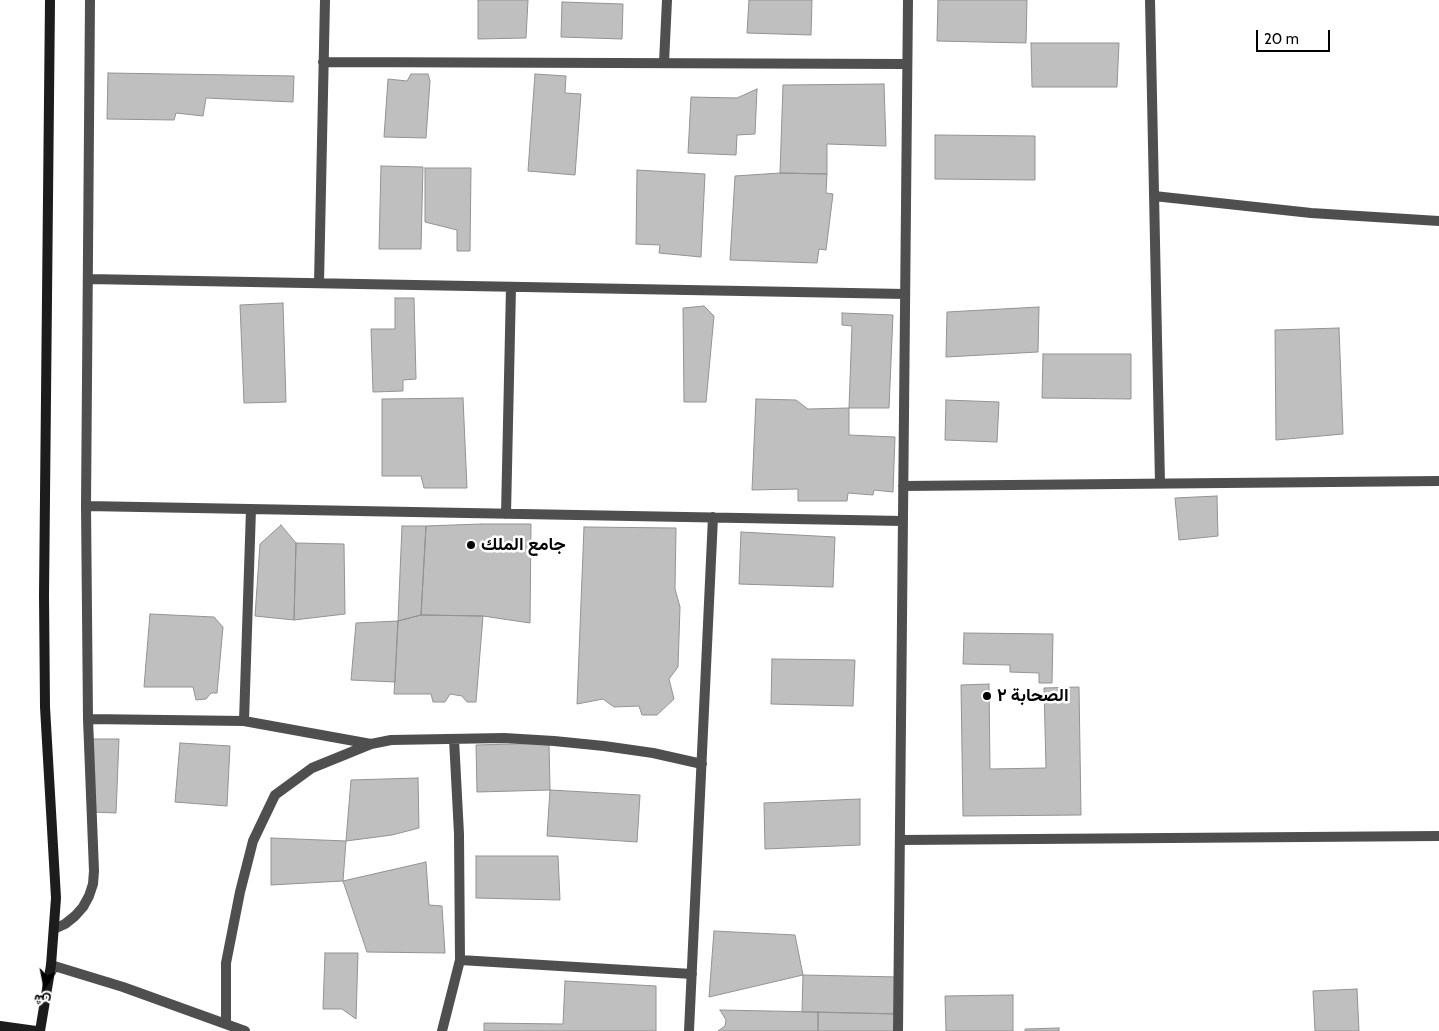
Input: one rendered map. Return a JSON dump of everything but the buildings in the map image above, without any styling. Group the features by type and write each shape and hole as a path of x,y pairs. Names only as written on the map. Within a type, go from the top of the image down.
{"main road":[{"path":"40,1031 51,965 55,881 45,707 44,595 50,0"},
{"path":"0,1026 36,1031"}],"street":[{"path":"54,929 65,924 83,907 93,884 94,871 88,719 86,506 90,0"},
{"path":"319,283 325,0"},
{"path":"664,63 667,0"},
{"path":"898,1031 908,0"},
{"path":"1150,0 1160,483"},
{"path":"324,62 907,64"},
{"path":"1154,196 1311,213 1439,221"},
{"path":"88,279 905,294"},
{"path":"506,514 511,287"},
{"path":"903,486 1439,481"},
{"path":"86,506 903,521"},
{"path":"244,721 251,509"},
{"path":"689,1031 713,517"},
{"path":"88,719 244,721 371,744"},
{"path":"226,1024 226,963 240,892 253,841 275,795 312,768 371,744 391,740 504,738 554,741 653,753 702,764"},
{"path":"442,1031 460,960 459,834 454,739"},
{"path":"900,840 1439,836"},
{"path":"460,960 692,974"},
{"path":"51,965 123,987 245,1031"}],"place":[{"name":"جامع الملك","path":"471,545"},
{"name":"الصحابة ٢","path":"987,696"}]}
